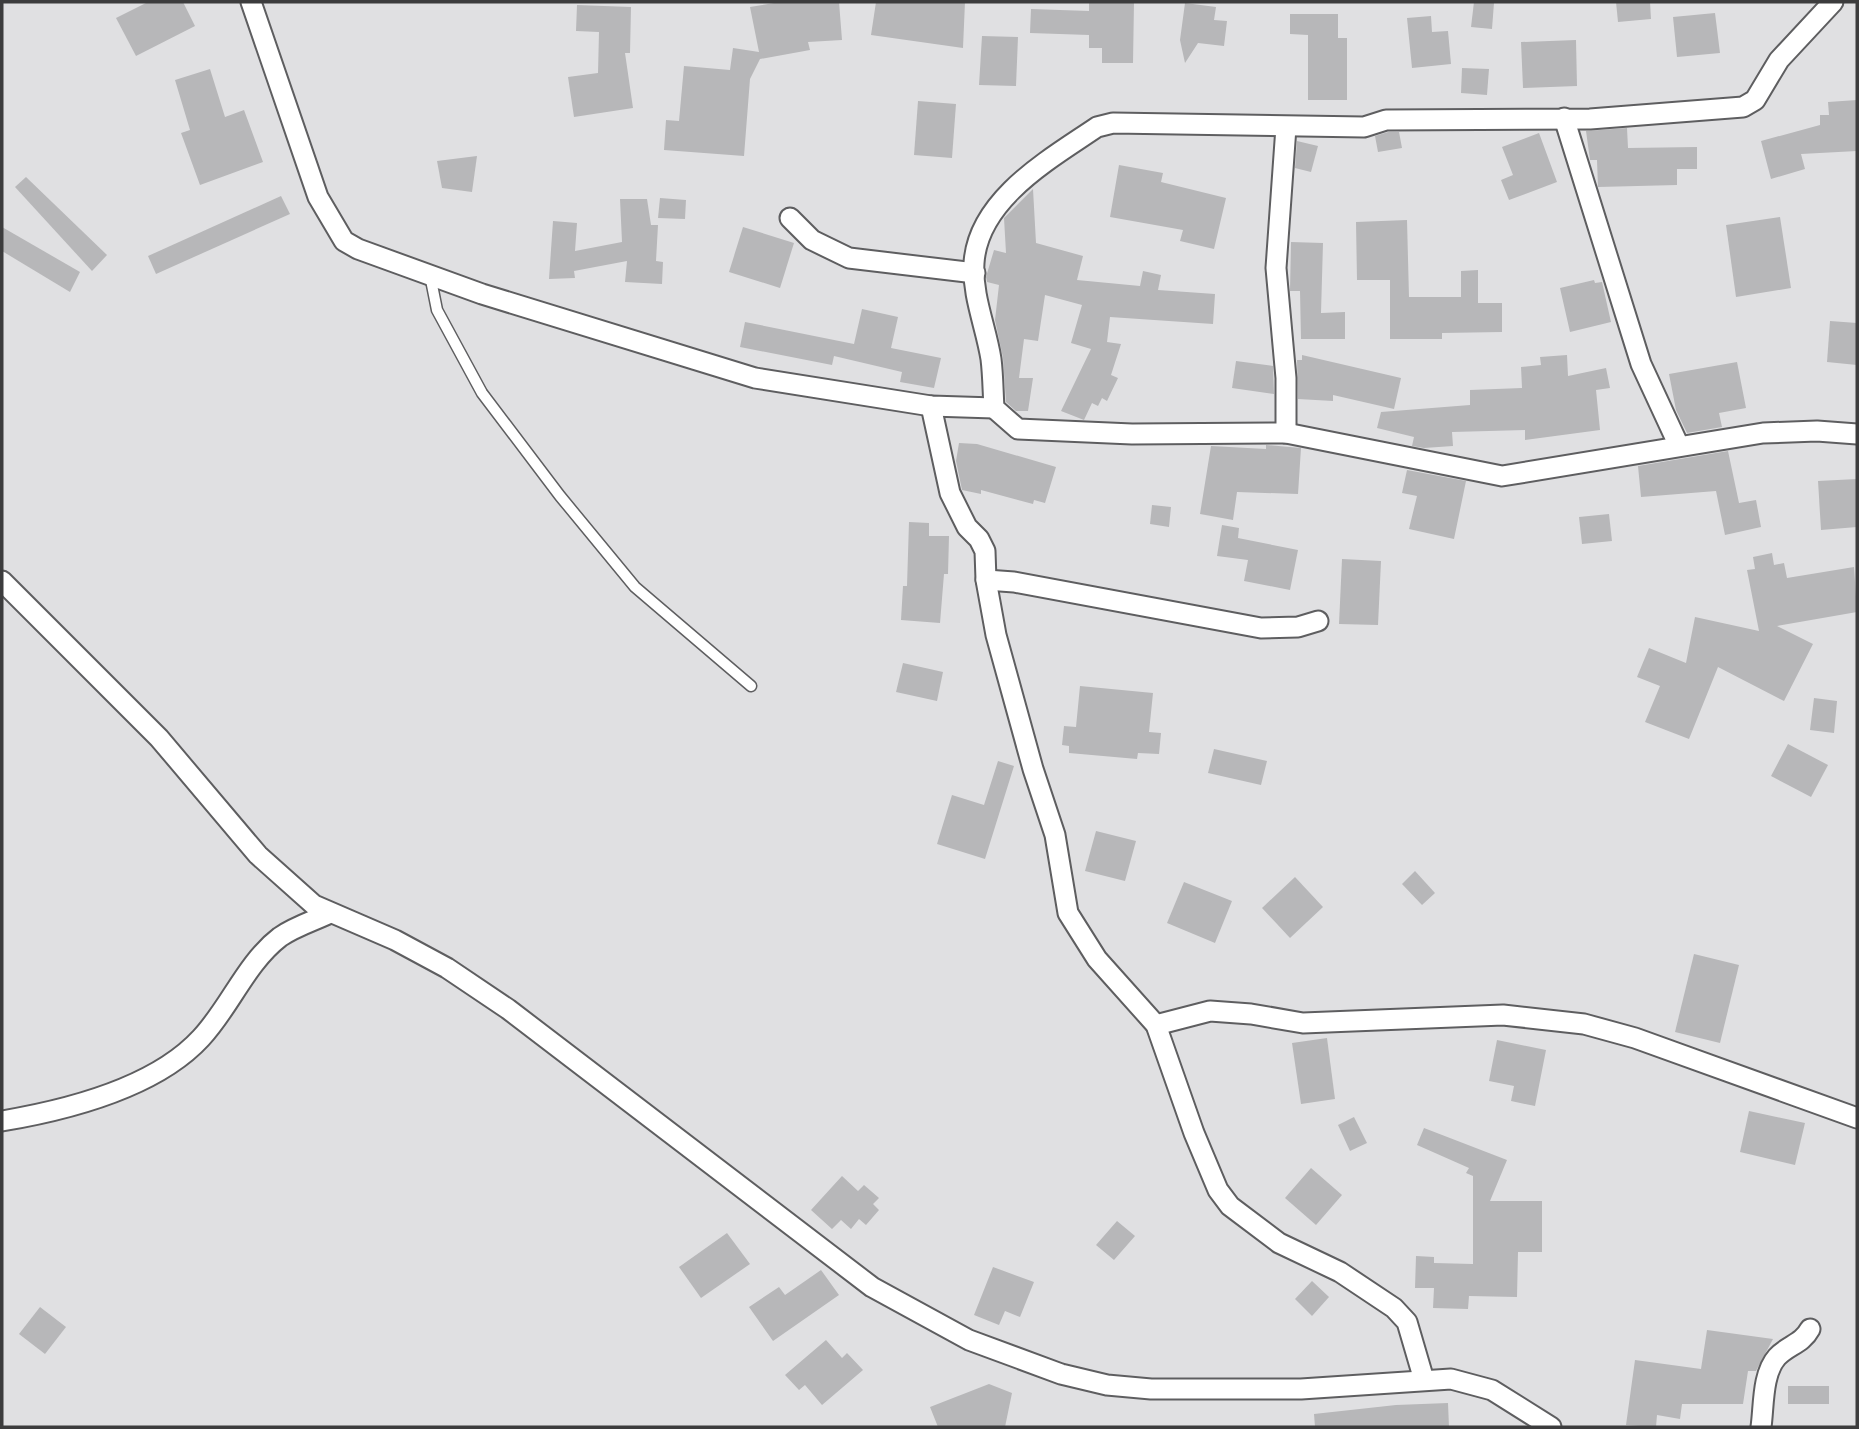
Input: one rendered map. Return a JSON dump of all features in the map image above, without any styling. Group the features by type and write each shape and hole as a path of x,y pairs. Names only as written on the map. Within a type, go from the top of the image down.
{"street":[{"path":"251,2 318,197 330,222 344,241 358,249 430,275 755,378 931,406 994,408 1018,429 1132,434 1286,433 1502,476 1679,446 1792,431 1857,434"},
{"path":"994,408 990,357 978,305 975,273 979,243 991,216 1004,197 1097,127 1113,123 1364,127 1386,120 1564,118 1743,107 1755,100 1779,60 1833,2"},
{"path":"1564,118 1641,364 1679,446"},
{"path":"1286,127 1276,268 1286,378 1286,433"},
{"path":"790,218 812,240 849,258 975,273"},
{"path":"931,406 950,493 967,527 983,546 996,635 1033,769 1055,835 1068,913 1097,958 1156,1025 1218,1190 1230,1206 1279,1243 1340,1272 1394,1308 1407,1322 1423,1380"},
{"path":"986,580 1014,582 1261,628 1298,627 1318,621"},
{"path":"2,581 159,738 258,855 314,905 328,914 395,940 447,968 508,1009 872,1287 969,1340 1061,1374 1107,1385 1301,1389 1451,1379 1492,1391 1551,1427"},
{"path":"2,1121 39,1115 99,1098 162,1069 201,1039 266,950 282,935 328,914"},
{"path":"1156,1025 1210,1011 1251,1014 1303,1023 1503,1015 1584,1024 1635,1038 1857,1118"},
{"path":"1761,1427 1767,1381 1775,1359 1804,1340 1810,1329"}],"lane":[{"path":"430,275 437,310 482,393 560,496 635,587 751,686"}],"building":[{"path":"148,2 183,2 195,26 136,56 116,18"},
{"path":"780,2 839,2 842,40 808,42 810,50 760,59 750,79 744,156 664,150 666,120 679,121 684,66 730,70 733,48 759,52 750,7"},
{"path":"876,2 965,2 963,48 871,35"},
{"path":"1089,2 1134,2 1133,63 1102,63 1102,48 1089,48 1089,35 1030,33 1031,9 1089,11"},
{"path":"1474,2 1494,3 1492,29 1471,27"},
{"path":"1616,2 1650,2 1651,19 1618,22"},
{"path":"1185,3 1216,7 1214,20 1227,21 1224,46 1198,43 1185,63 1180,40"},
{"path":"577,5 631,7 630,53 625,53 633,108 574,117 568,77 598,73 599,32 576,31"},
{"path":"1715,13 1720,53 1677,57 1673,17"},
{"path":"1290,14 1338,14 1338,38 1347,38 1347,100 1308,100 1308,35 1290,34"},
{"path":"1431,16 1432,32 1448,31 1451,64 1412,68 1407,18"},
{"path":"982,36 1018,37 1016,86 979,85"},
{"path":"1576,40 1577,86 1523,88 1521,42"},
{"path":"1462,68 1489,69 1487,95 1461,93"},
{"path":"210,69 225,117 244,110 263,162 200,185 181,133 190,130 175,80"},
{"path":"1857,100 1857,151 1801,154 1805,169 1771,179 1761,141 1820,125 1820,115 1829,115 1828,102"},
{"path":"918,101 956,104 952,158 914,155"},
{"path":"1627,128 1628,148 1697,147 1697,169 1677,169 1677,185 1598,187 1597,160 1590,160 1586,131"},
{"path":"1399,132 1402,148 1378,152 1375,136"},
{"path":"1539,133 1557,182 1509,200 1501,180 1513,175 1502,147"},
{"path":"1297,141 1318,146 1311,172 1295,168"},
{"path":"477,156 472,192 442,188 437,161"},
{"path":"1119,165 1163,173 1161,182 1226,198 1214,249 1180,241 1183,230 1110,217"},
{"path":"26,177 107,255 92,271 15,187"},
{"path":"1033,189 1036,243 1083,256 1077,280 1140,286 1143,271 1161,275 1158,290 1215,294 1213,324 1110,317 1107,342 1121,344 1111,375 1118,378 1107,401 1102,398 1098,406 1092,403 1084,420 1061,411 1091,349 1071,343 1082,305 1045,295 1038,341 1024,339 1019,378 1033,378 1028,411 1016,411 1006,402 1003,358 995,320 999,285 987,282 986,277 994,250 1006,253 1004,218"},
{"path":"281,196 290,214 156,274 148,256"},
{"path":"660,198 686,200 685,219 658,218"},
{"path":"620,199 647,199 651,225 658,225 656,261 663,262 662,284 625,282 627,261 574,271 575,278 549,279 553,221 577,223 575,251 622,242"},
{"path":"1780,217 1791,288 1736,297 1726,225"},
{"path":"1407,220 1409,297 1461,297 1461,271 1478,270 1478,303 1502,303 1502,332 1442,333 1442,339 1390,339 1390,280 1357,280 1356,222"},
{"path":"2,227 80,272 70,292 2,251"},
{"path":"743,227 794,243 780,288 729,272"},
{"path":"1291,242 1323,243 1321,313 1345,312 1345,339 1301,339 1300,291 1290,291"},
{"path":"1594,280 1595,283 1602,282 1611,322 1570,332 1560,288"},
{"path":"862,309 898,317 891,348 941,358 934,388 900,382 902,372 834,356 832,365 740,347 745,322 854,344"},
{"path":"1830,321 1857,323 1857,365 1827,362"},
{"path":"1302,355 1401,378 1394,409 1333,395 1333,401 1298,399 1297,360 1302,360"},
{"path":"1567,355 1568,376 1606,368 1610,388 1596,390 1600,430 1525,440 1525,430 1452,432 1453,446 1424,448 1412,446 1414,437 1377,428 1381,412 1470,405 1470,390 1522,388 1521,367 1541,365 1540,357"},
{"path":"1236,361 1273,366 1274,394 1232,388"},
{"path":"1737,362 1746,408 1719,413 1722,427 1687,433 1676,410 1669,374"},
{"path":"959,443 977,444 1056,467 1045,503 1034,500 1033,504 981,490 981,494 962,490 956,461"},
{"path":"1266,445 1301,448 1298,494 1237,492 1233,520 1200,514 1211,446 1266,449"},
{"path":"1728,451 1739,503 1756,500 1761,527 1725,535 1716,491 1641,497 1638,466"},
{"path":"1407,470 1466,481 1454,539 1409,529 1417,496 1402,493"},
{"path":"1857,479 1857,527 1821,530 1818,481"},
{"path":"1152,505 1171,507 1169,527 1150,524"},
{"path":"1609,514 1612,541 1582,544 1579,517"},
{"path":"909,522 929,523 929,536 949,536 948,574 944,574 940,623 901,620 903,586 907,586"},
{"path":"1222,525 1239,528 1238,538 1298,550 1290,590 1244,581 1248,560 1217,556"},
{"path":"1772,553 1774,565 1784,563 1787,578 1854,567 1857,612 1777,626 1813,644 1784,701 1718,667 1689,739 1645,722 1660,686 1637,677 1649,648 1686,663 1695,617 1759,631 1747,570 1755,569 1753,557"},
{"path":"1342,559 1381,561 1378,625 1339,624"},
{"path":"903,663 943,672 937,701 896,692"},
{"path":"1080,686 1153,693 1149,732 1161,733 1159,754 1138,753 1137,759 1069,753 1069,746 1062,745 1064,726 1076,727"},
{"path":"1814,698 1837,701 1834,733 1810,730"},
{"path":"1788,744 1828,765 1811,797 1771,776"},
{"path":"1214,749 1267,761 1261,785 1208,773"},
{"path":"998,761 1014,766 985,859 937,844 952,795 984,805"},
{"path":"1096,831 1136,841 1125,881 1085,871"},
{"path":"1415,871 1435,893 1422,905 1402,884"},
{"path":"1295,877 1323,907 1290,938 1262,908"},
{"path":"1184,882 1232,901 1215,943 1167,923"},
{"path":"1694,954 1739,965 1720,1043 1675,1032"},
{"path":"1327,1038 1335,1099 1301,1104 1292,1043"},
{"path":"1497,1040 1546,1050 1535,1106 1511,1101 1514,1086 1489,1081"},
{"path":"1749,1111 1805,1123 1795,1165 1740,1152"},
{"path":"1354,1117 1367,1143 1350,1151 1338,1125"},
{"path":"1424,1128 1507,1160 1490,1201 1542,1201 1542,1252 1518,1252 1517,1297 1469,1296 1468,1309 1433,1308 1434,1288 1415,1288 1416,1256 1434,1257 1434,1263 1473,1264 1473,1176 1466,1173 1469,1168 1417,1145"},
{"path":"1311,1168 1342,1195 1316,1225 1285,1198"},
{"path":"842,1176 858,1191 864,1185 879,1198 873,1204 879,1210 866,1225 859,1219 851,1229 841,1220 832,1229 811,1210"},
{"path":"1117,1221 1135,1236 1114,1260 1096,1245"},
{"path":"727,1233 750,1264 701,1298 679,1267"},
{"path":"993,1267 1034,1282 1020,1317 1005,1311 999,1325 974,1315"},
{"path":"821,1270 839,1295 773,1341 749,1307 779,1287 785,1295"},
{"path":"1312,1281 1329,1297 1312,1316 1295,1299"},
{"path":"40,1307 66,1327 45,1354 19,1334"},
{"path":"1707,1330 1773,1339 1756,1371 1748,1371 1743,1404 1682,1404 1680,1419 1657,1415 1656,1427 1626,1425 1635,1360 1701,1369"},
{"path":"826,1340 842,1358 847,1353 863,1370 822,1405 805,1385 799,1390 785,1375"},
{"path":"989,1384 1012,1393 1005,1427 938,1427 930,1407"},
{"path":"1788,1386 1829,1386 1829,1404 1788,1404"},
{"path":"1448,1403 1449,1427 1315,1427 1314,1414 1396,1405"}]}
